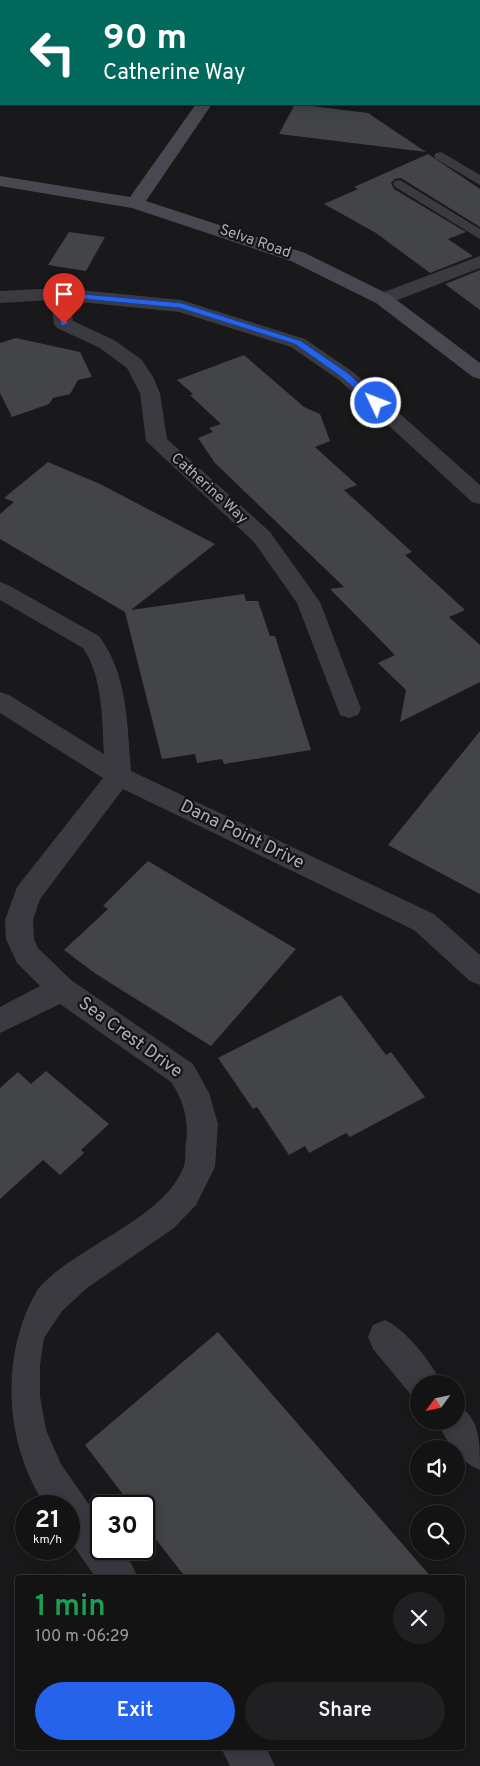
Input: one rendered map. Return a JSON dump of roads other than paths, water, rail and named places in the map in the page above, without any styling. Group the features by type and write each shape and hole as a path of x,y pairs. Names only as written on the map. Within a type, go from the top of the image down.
{"street":[{"path":"134,204 203,105"},
{"name":"Selva Road","path":"0,181 134,204 237,235 298,257 382,299 480,373"},
{"path":"382,299 480,262"},
{"path":"0,297 60,294 181,306 298,343 346,376 480,497"},
{"name":"Catherine Way","path":"60,294 64,324 116,347 142,372 154,405 157,441 262,537 308,602 349,710"},
{"path":"0,590 91,642 100,653 111,701 119,776"},
{"name":"Dana Point Drive","path":"0,701 119,776 424,922 480,973"},
{"name":"Sea Crest Drive","path":"60,1495 38,1460 21,1398 22,1368 30,1328 50,1299 96,1262 169,1213 182,1201 200,1171 204,1149 203,1128 194,1091 182,1073 61,989 27,955 20,939 19,920 27,895 119,776"},
{"path":"0,1022 61,989"},
{"path":"385,1336 417,1375"},
{"path":"462,1430 480,1452"},
{"name":"Sea Crest Drive","path":"80,1524 117,1575"},
{"path":"243,1750 255,1766"}],"lane":[{"path":"441,156 480,181"},
{"path":"400,184 480,235"}]}
